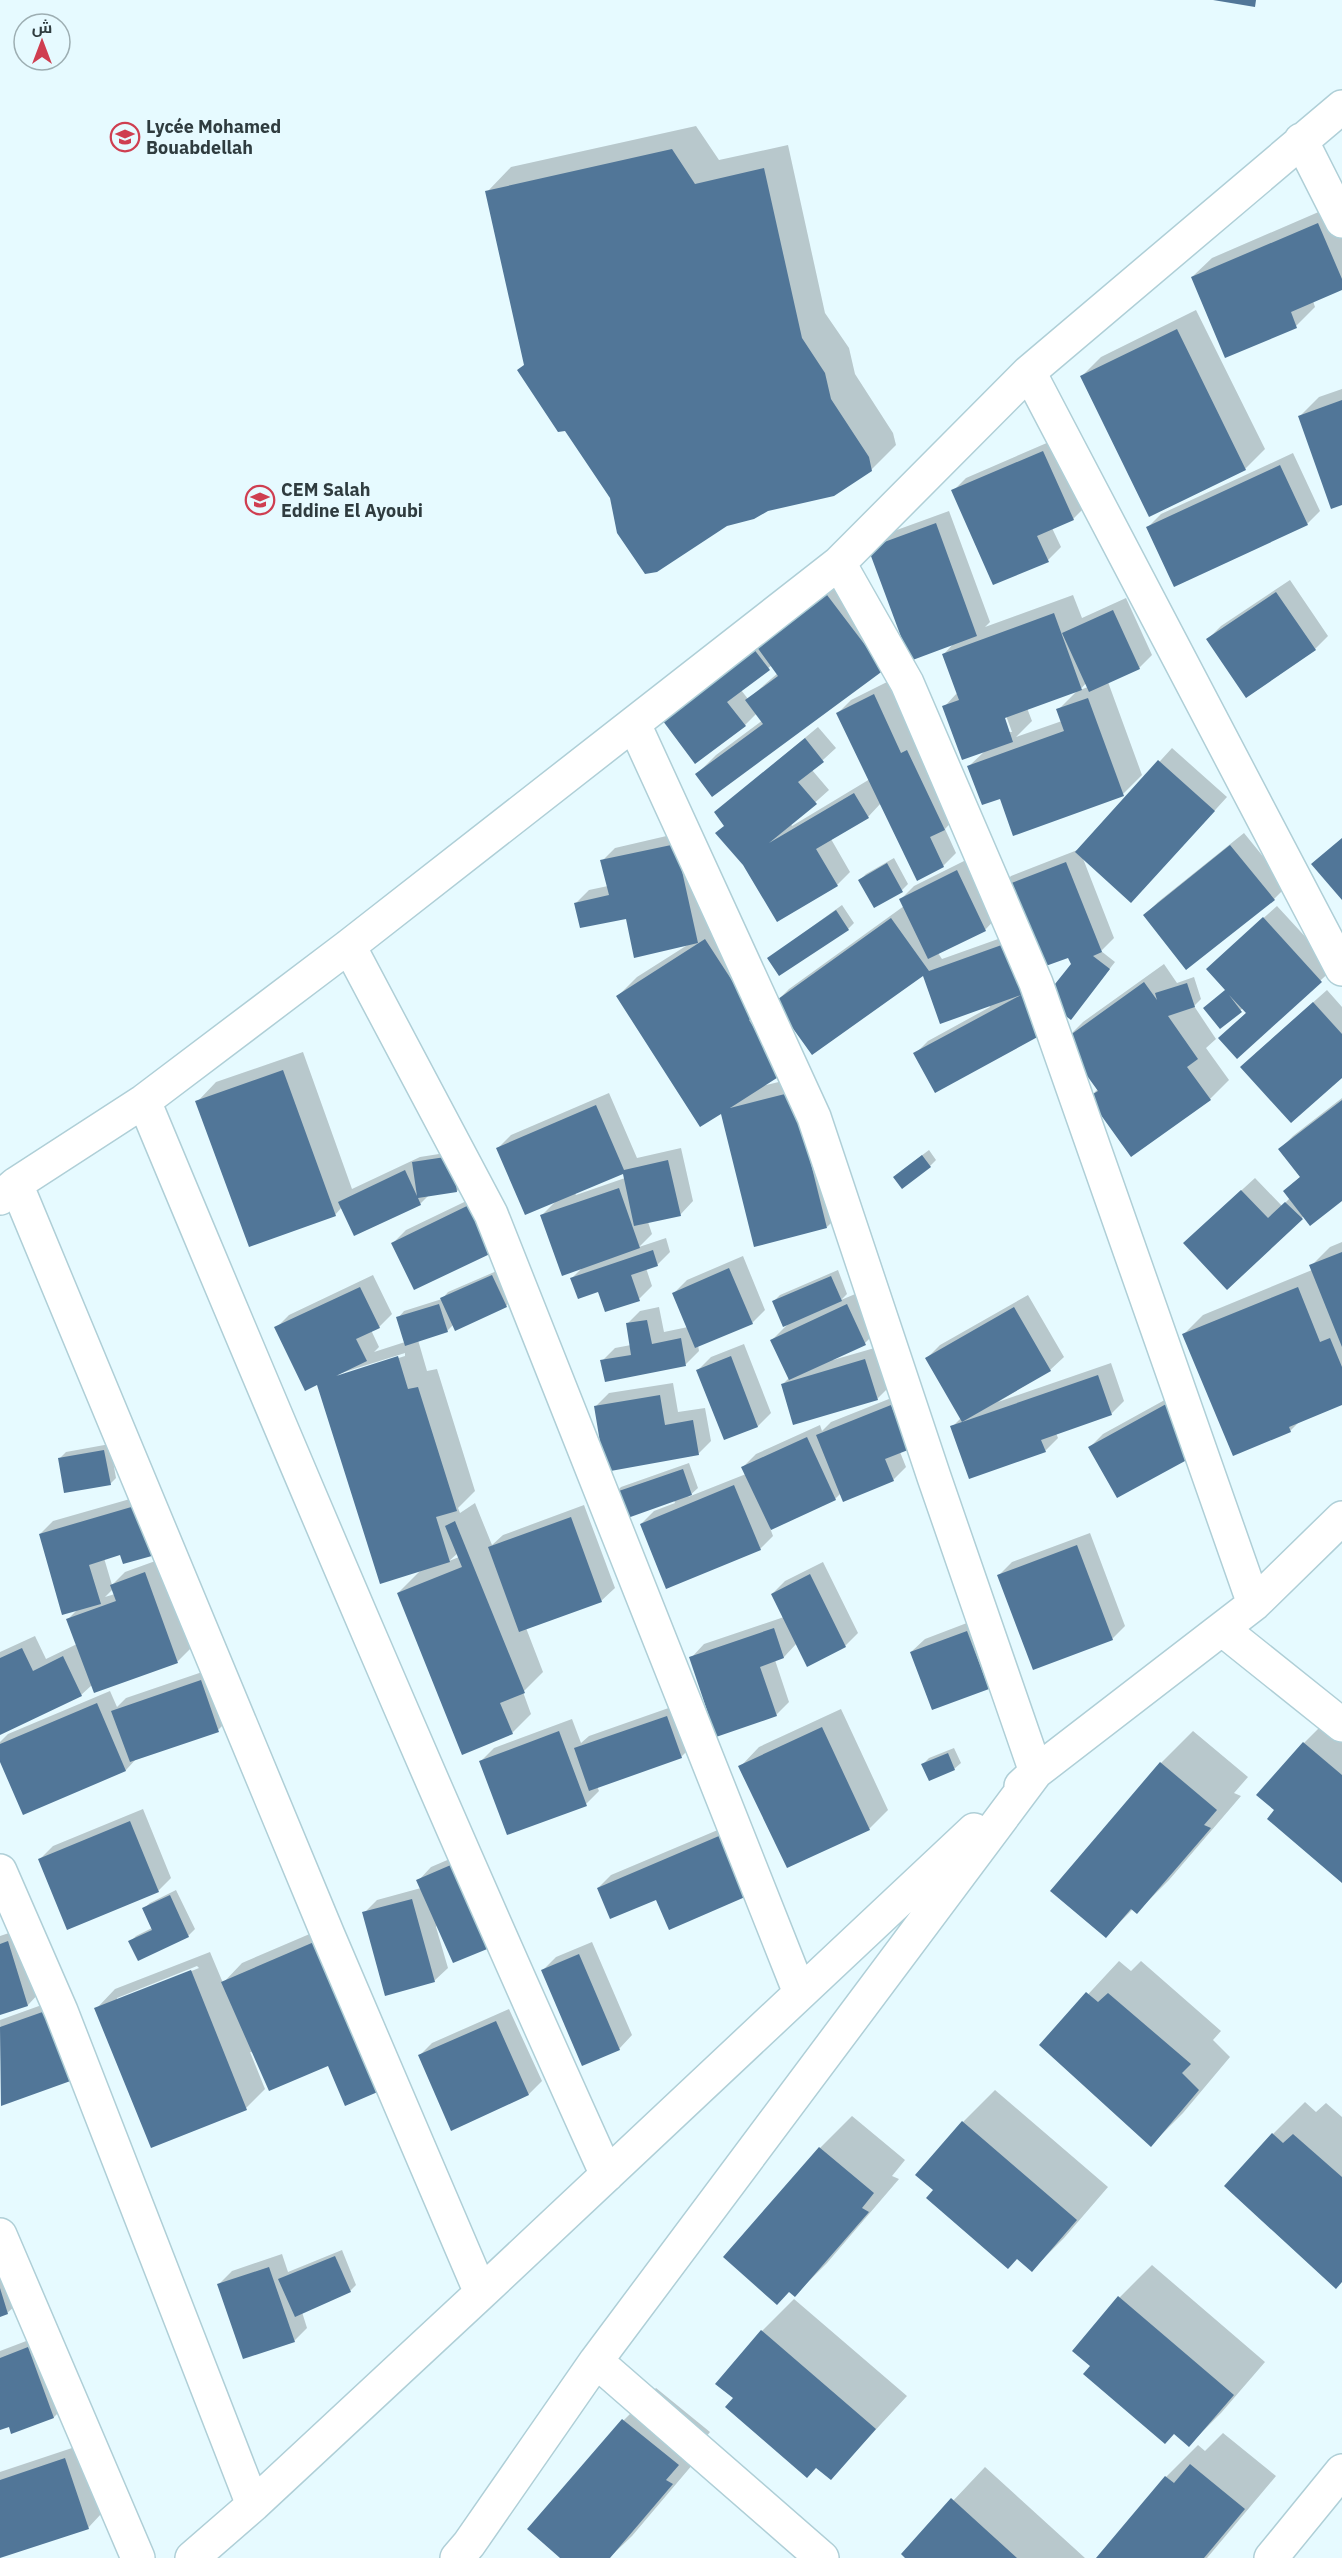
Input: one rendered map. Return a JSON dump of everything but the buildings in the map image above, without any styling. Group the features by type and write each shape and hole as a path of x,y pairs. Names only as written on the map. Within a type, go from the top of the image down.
{"street":[{"path":"481,2293 8,1191 144,1101 349,946 839,563 1029,372 1342,107"},
{"path":"1301,140 1342,221"},
{"path":"1029,372 1342,969"},
{"path":"839,563 907,683 1036,983 1254,1604"},
{"path":"634,724 814,1117 934,1477 1036,1772"},
{"path":"349,946 491,1214 800,1992"},
{"path":"144,1101 338,1567 513,1968 607,2175"},
{"path":"192,2558 253,2505 481,2293 1036,1772 1254,1604 1342,1518"},
{"path":"1222,1629 1342,1725"},
{"path":"471,2553 596,2361 1036,1772"},
{"path":"0,1871 61,2011 253,2505"},
{"path":"0,2235 138,2558"},
{"path":"596,2361 822,2558"},
{"path":"1271,2558 1342,2471"}],"place":[{"name":"Lycée Mohamed Bouabdellah","path":"125,137"},
{"name":"CEM Salah Eddine El Ayoubi","path":"260,500"}]}
